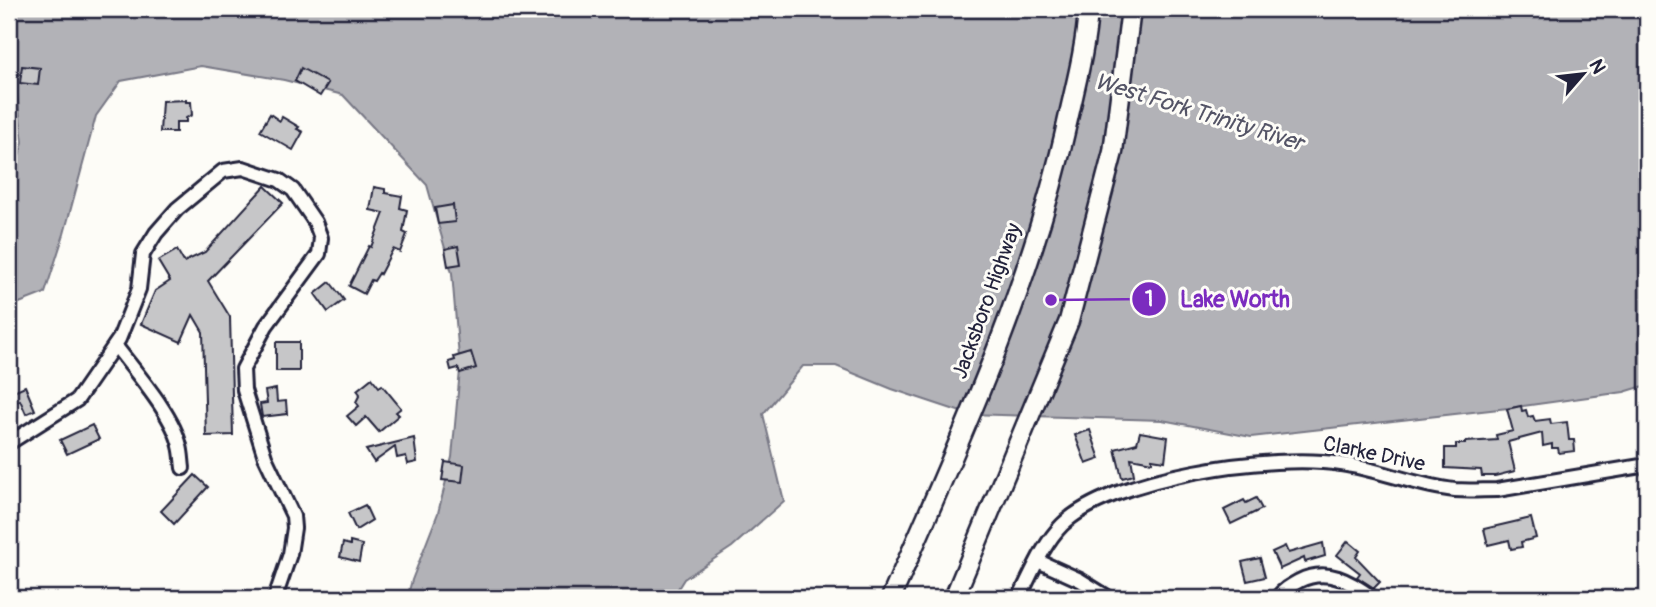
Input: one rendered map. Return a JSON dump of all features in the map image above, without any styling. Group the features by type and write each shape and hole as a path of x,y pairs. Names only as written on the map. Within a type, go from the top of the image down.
{"highway":[{"name":"Jacksboro Highway","path":"891,598 948,468 1023,280 1056,172 1078,75 1088,9"},
{"path":"954,598 1069,321 1113,152 1131,9"}],"street":[{"path":"9,443 77,400 115,345 139,289 143,254 156,233 177,209 223,171 232,168 263,173 293,190 316,222 321,238 319,254 266,326 243,369 244,390 265,457 293,520 290,554 275,598"},
{"path":"115,345 174,430 180,446 183,468"},
{"name":"Clarke Drive","path":"1018,598 1061,526 1080,512 1113,495 1147,484 1241,464 1314,460 1368,468 1453,490 1476,491 1497,490 1647,465"},
{"path":"1038,561 1080,580 1109,598"},
{"path":"1277,598 1304,579 1323,574 1336,576 1355,585 1373,598"}],"water":[{"name":"West Fork Trinity River","path":"9,9 1647,9 1647,385 1624,392 1508,408 1251,437 1162,420 967,414 892,389 836,366 803,366 763,414 784,501 732,547 684,579 672,598 407,598 438,513 452,457 460,370 452,273 427,185 343,95 284,80 201,66 121,81 96,116 45,293 9,307 9,190 23,142 14,70 9,66"}],"building":[{"path":"22,66 40,68 38,85 20,83"},
{"path":"301,68 328,83 320,96 295,81"},
{"path":"162,101 191,102 192,115 186,118 186,122 176,122 176,132 160,132"},
{"path":"270,114 280,121 282,117 303,132 293,150 260,131"},
{"path":"265,186 283,203 208,281 230,317 233,435 206,436 203,332 193,315 181,342 141,324 155,291 170,281 158,261 177,250 184,262 205,252"},
{"path":"374,187 385,189 385,193 402,196 400,208 407,210 403,232 407,234 400,252 393,249 380,274 374,281 371,280 364,294 349,286 369,246 371,247 384,213 370,210"},
{"path":"453,205 455,222 438,224 435,208"},
{"path":"458,246 461,264 448,266 445,249"},
{"path":"330,282 344,300 328,312 315,294"},
{"path":"276,342 299,342 299,371 276,371"},
{"path":"471,352 476,368 460,373 458,368 451,370 449,362 455,360 454,357"},
{"path":"372,378 379,387 382,385 401,408 396,412 399,415 379,432 366,417 356,426 347,416 359,406 356,402 360,394 357,390"},
{"path":"25,386 35,410 26,414 20,400 16,402 11,392"},
{"path":"276,389 277,402 286,401 287,414 262,417 260,404 267,403 265,391"},
{"path":"1521,406 1522,411 1526,410 1528,417 1533,416 1535,421 1550,419 1551,424 1567,422 1569,440 1574,440 1575,451 1559,453 1558,448 1552,448 1552,444 1543,446 1542,433 1508,442 1515,471 1482,476 1481,470 1445,468 1445,448 1456,448 1456,444 1465,442 1497,440 1496,435 1513,431 1507,409"},
{"path":"92,425 99,439 67,454 60,440"},
{"path":"1090,430 1100,459 1086,464 1075,435"},
{"path":"1140,432 1168,437 1165,461 1152,459 1152,462 1131,458 1134,475 1122,478 1115,449 1137,443"},
{"path":"414,438 417,462 408,464 406,456 397,458 395,447 374,462 366,450"},
{"path":"445,462 464,465 462,482 442,480"},
{"path":"195,475 208,487 174,524 161,511"},
{"path":"1256,498 1262,509 1231,524 1224,510 1244,500 1246,503"},
{"path":"365,505 372,520 356,530 348,513"},
{"path":"1531,518 1536,538 1521,542 1522,547 1511,549 1509,540 1488,545 1484,529"},
{"path":"1348,541 1360,551 1356,557 1380,582 1374,588 1357,577 1360,573 1337,555"},
{"path":"350,542 362,545 359,562 340,557 343,543 350,545"},
{"path":"1323,543 1325,556 1305,562 1304,558 1280,569 1272,552 1285,546 1288,553"},
{"path":"1260,558 1265,577 1247,581 1242,562"}],"place":[{"name":"Lake Worth","path":"1051,300"}]}
